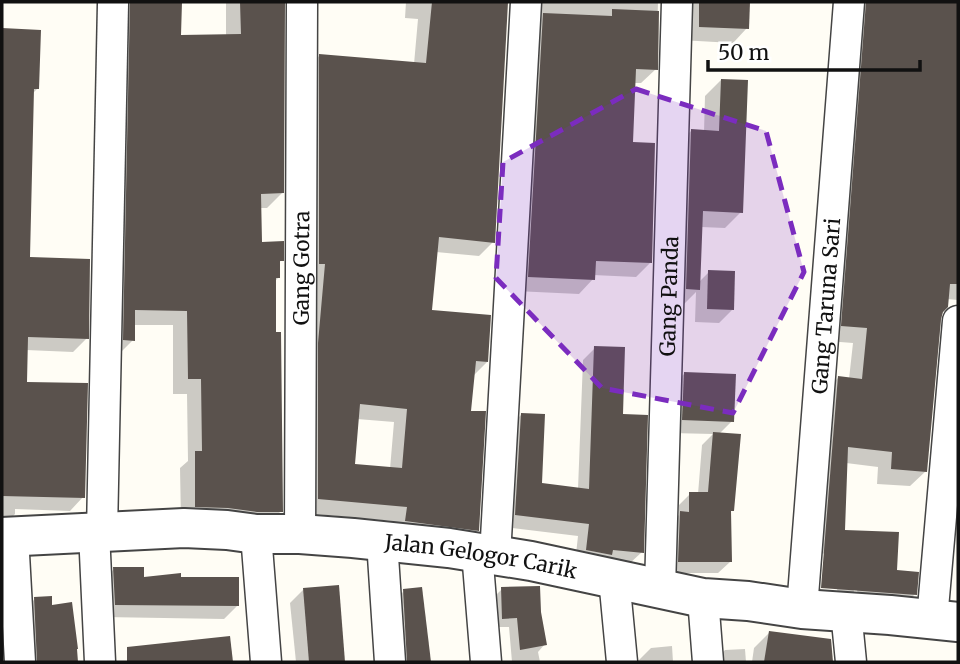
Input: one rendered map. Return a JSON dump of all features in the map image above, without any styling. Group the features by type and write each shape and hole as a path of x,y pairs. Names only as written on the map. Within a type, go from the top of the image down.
{"street":[{"name":"Gang Gotra","path":"300,534 302,2"},
{"path":"486,662 486,554 526,2"},
{"name":"Gang Panda","path":"660,589 677,2"},
{"name":"Gang Taruna Sari","path":"802,609 849,2"},
{"path":"100,662 98,532 113,4"},
{"path":"945,621 958,321"},
{"name":"Jalan Gelogor Carik","path":"8,537 184,528 382,541 531,561 703,598 945,621"},
{"path":"256,534 265,662"},
{"path":"8,537 20,662"},
{"path":"382,541 390,662"},
{"path":"614,578 622,662"},
{"path":"703,598 708,662"},
{"path":"845,611 851,662"}],"highlighted area":[{"path":"636,89 766,131 804,272 733,413 602,388 496,278 503,162"}],"building":[{"path":"130,2 182,2 181,35 241,34 240,2 285,2 284,193 261,194 262,242 284,241 284,261 280,261 280,278 276,278 276,332 281,332 283,512 195,507 195,451 202,451 201,379 188,379 187,311 135,310 135,341 123,340"},
{"path":"432,2 508,2 495,243 439,237 432,310 491,315 488,362 476,361 471,411 486,411 479,531 405,521 407,507 318,499 318,343 325,264 319,264 319,54 426,63","holes":["360,404 407,409 402,468 355,464"]},
{"path":"699,2 750,2 749,29 699,27"},
{"path":"866,2 958,2 957,284 950,284 948,307 941,319 927,472 891,469 892,452 848,447 845,530 899,532 897,570 919,572 917,595 821,588 838,376 862,379 867,328 841,326"},
{"path":"612,9 659,11 658,70 636,69 633,142 655,143 652,263 596,261 595,280 528,277 543,13 612,16"},
{"path":"2,28 41,30 39,89 34,89 30,257 90,259 89,339 28,337 27,382 88,383 85,498 2,496"},
{"path":"721,79 748,80 743,213 703,211 700,290 686,289 691,129 719,131"},
{"path":"708,270 735,271 734,310 707,309"},
{"path":"594,346 625,347 623,414 648,415 644,553 613,550 612,555 586,550 589,524 515,515 521,413 545,414 542,483 589,489"},
{"path":"684,372 736,374 734,422 682,420"},
{"path":"713,432 741,434 734,511 731,511 732,562 678,562 680,511 689,512 689,492 708,492"},
{"path":"113,567 144,567 144,577 181,573 181,577 239,577 239,606 115,605"},
{"path":"339,585 345,662 309,662 303,588"},
{"path":"540,586 547,645 520,650 517,618 502,619 501,587"},
{"path":"422,587 431,662 407,662 403,589"},
{"path":"52,596 52,605 72,602 78,662 37,662 34,597"},
{"path":"769,631 831,639 833,662 764,662"},
{"path":"230,636 233,662 127,662 127,647"}]}
